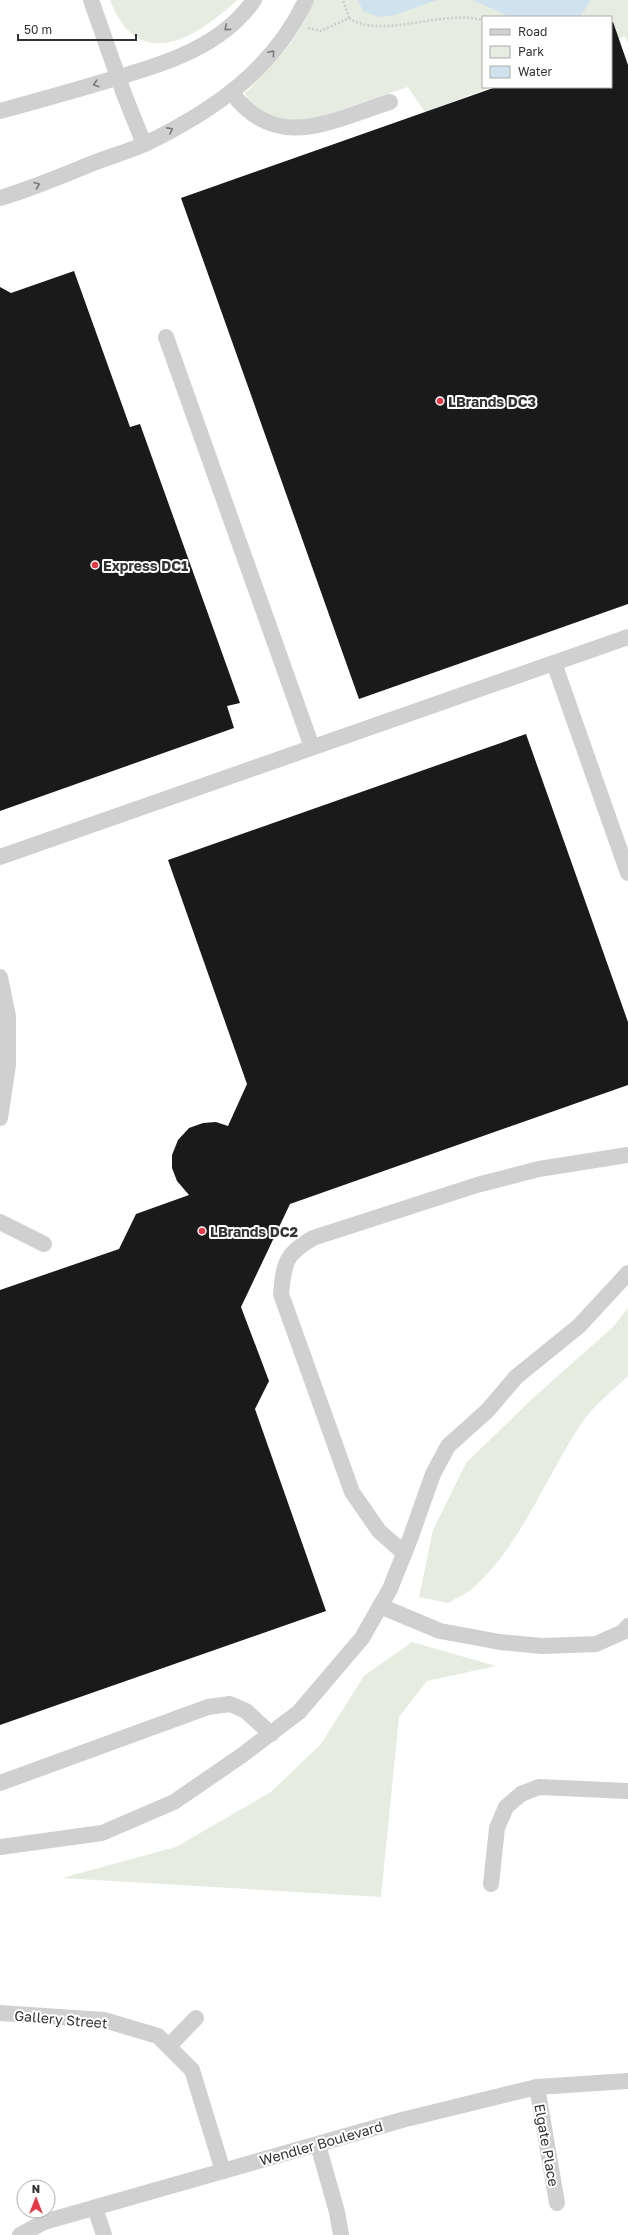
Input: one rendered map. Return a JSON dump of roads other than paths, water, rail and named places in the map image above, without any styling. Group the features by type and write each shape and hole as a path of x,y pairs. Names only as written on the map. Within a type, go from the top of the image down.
{"street":[{"path":"91,0 124,94 144,144"},
{"path":"0,112 175,59 214,39 245,13 254,0"},
{"path":"0,198 144,144 232,93 272,54 296,22 306,0"},
{"path":"232,93 243,108 261,120 284,128 310,128 390,102"},
{"path":"166,337 312,747"},
{"path":"0,857 628,637"},
{"path":"554,663 628,873"},
{"path":"0,977 8,1016 8,1065 0,1118"},
{"path":"404,1553 379,1531 352,1492 281,1294 283,1269 295,1249 313,1238 477,1184 539,1169 628,1155"},
{"path":"0,1222 44,1244"},
{"path":"0,1847 102,1833 174,1802 271,1734 299,1712 362,1638 380,1606 404,1553 433,1474 448,1446 488,1410 516,1377 579,1326 628,1273"},
{"path":"380,1606 440,1631 500,1642 542,1646 596,1644 623,1632 628,1626"},
{"path":"0,1783 208,1707 230,1704 246,1711 271,1734"},
{"path":"491,1884 497,1828 506,1807 521,1794 539,1787 628,1791"},
{"name":"Gallery Street","path":"0,2014 104,2020 158,2036 192,2070 223,2171"},
{"path":"169,2046 196,2018"},
{"name":"Wendler Boulevard","path":"20,2235 44,2222 402,2120 537,2087 628,2082"},
{"name":"Elgate Place","path":"537,2087 557,2203"},
{"path":"318,2145 337,2212 341,2235"},
{"path":"95,2208 104,2235"}],"water":[{"path":"358,0 437,0 394,15 380,17 363,11"},
{"path":"473,0 591,0 581,16 508,16"}],"place":[{"name":"LBrands DC3","path":"440,401"},
{"name":"Express DC1","path":"95,565"},
{"name":"LBrands DC2","path":"202,1231"}]}
